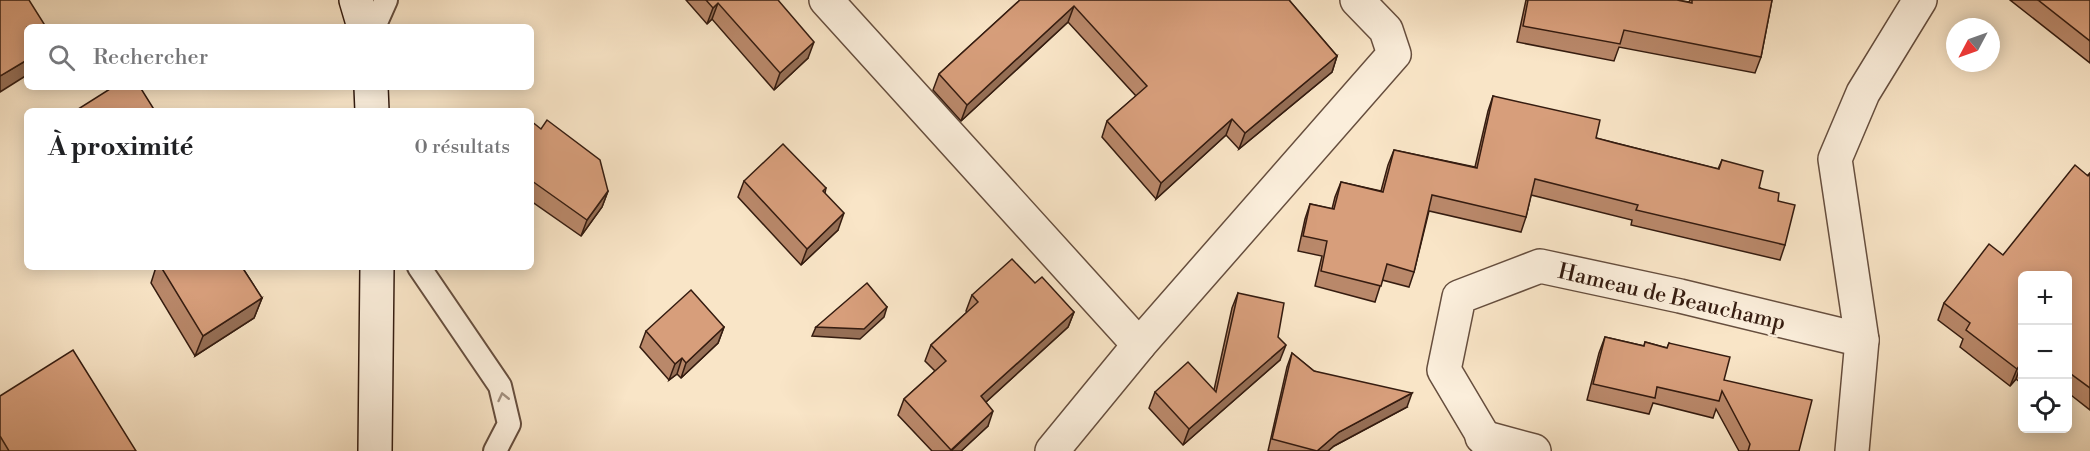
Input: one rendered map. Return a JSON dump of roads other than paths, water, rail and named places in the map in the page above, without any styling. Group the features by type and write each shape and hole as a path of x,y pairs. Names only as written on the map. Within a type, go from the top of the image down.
{"street":[{"path":"356,0 363,24"},
{"path":"826,0 1139,345"},
{"path":"1052,451 1139,345 1394,54 1386,30 1357,0"},
{"path":"1852,451 1862,340 1835,159 1863,93 1920,0"},
{"path":"371,90 372,108"},
{"name":"Hameau de Beauchamp","path":"1534,451 1487,444 1444,370 1459,297 1540,266 1680,296 1862,340"},
{"path":"375,451 377,270"}],"lane":[{"path":"375,24 386,0"},
{"path":"421,270 500,386 509,424 495,451"}]}
